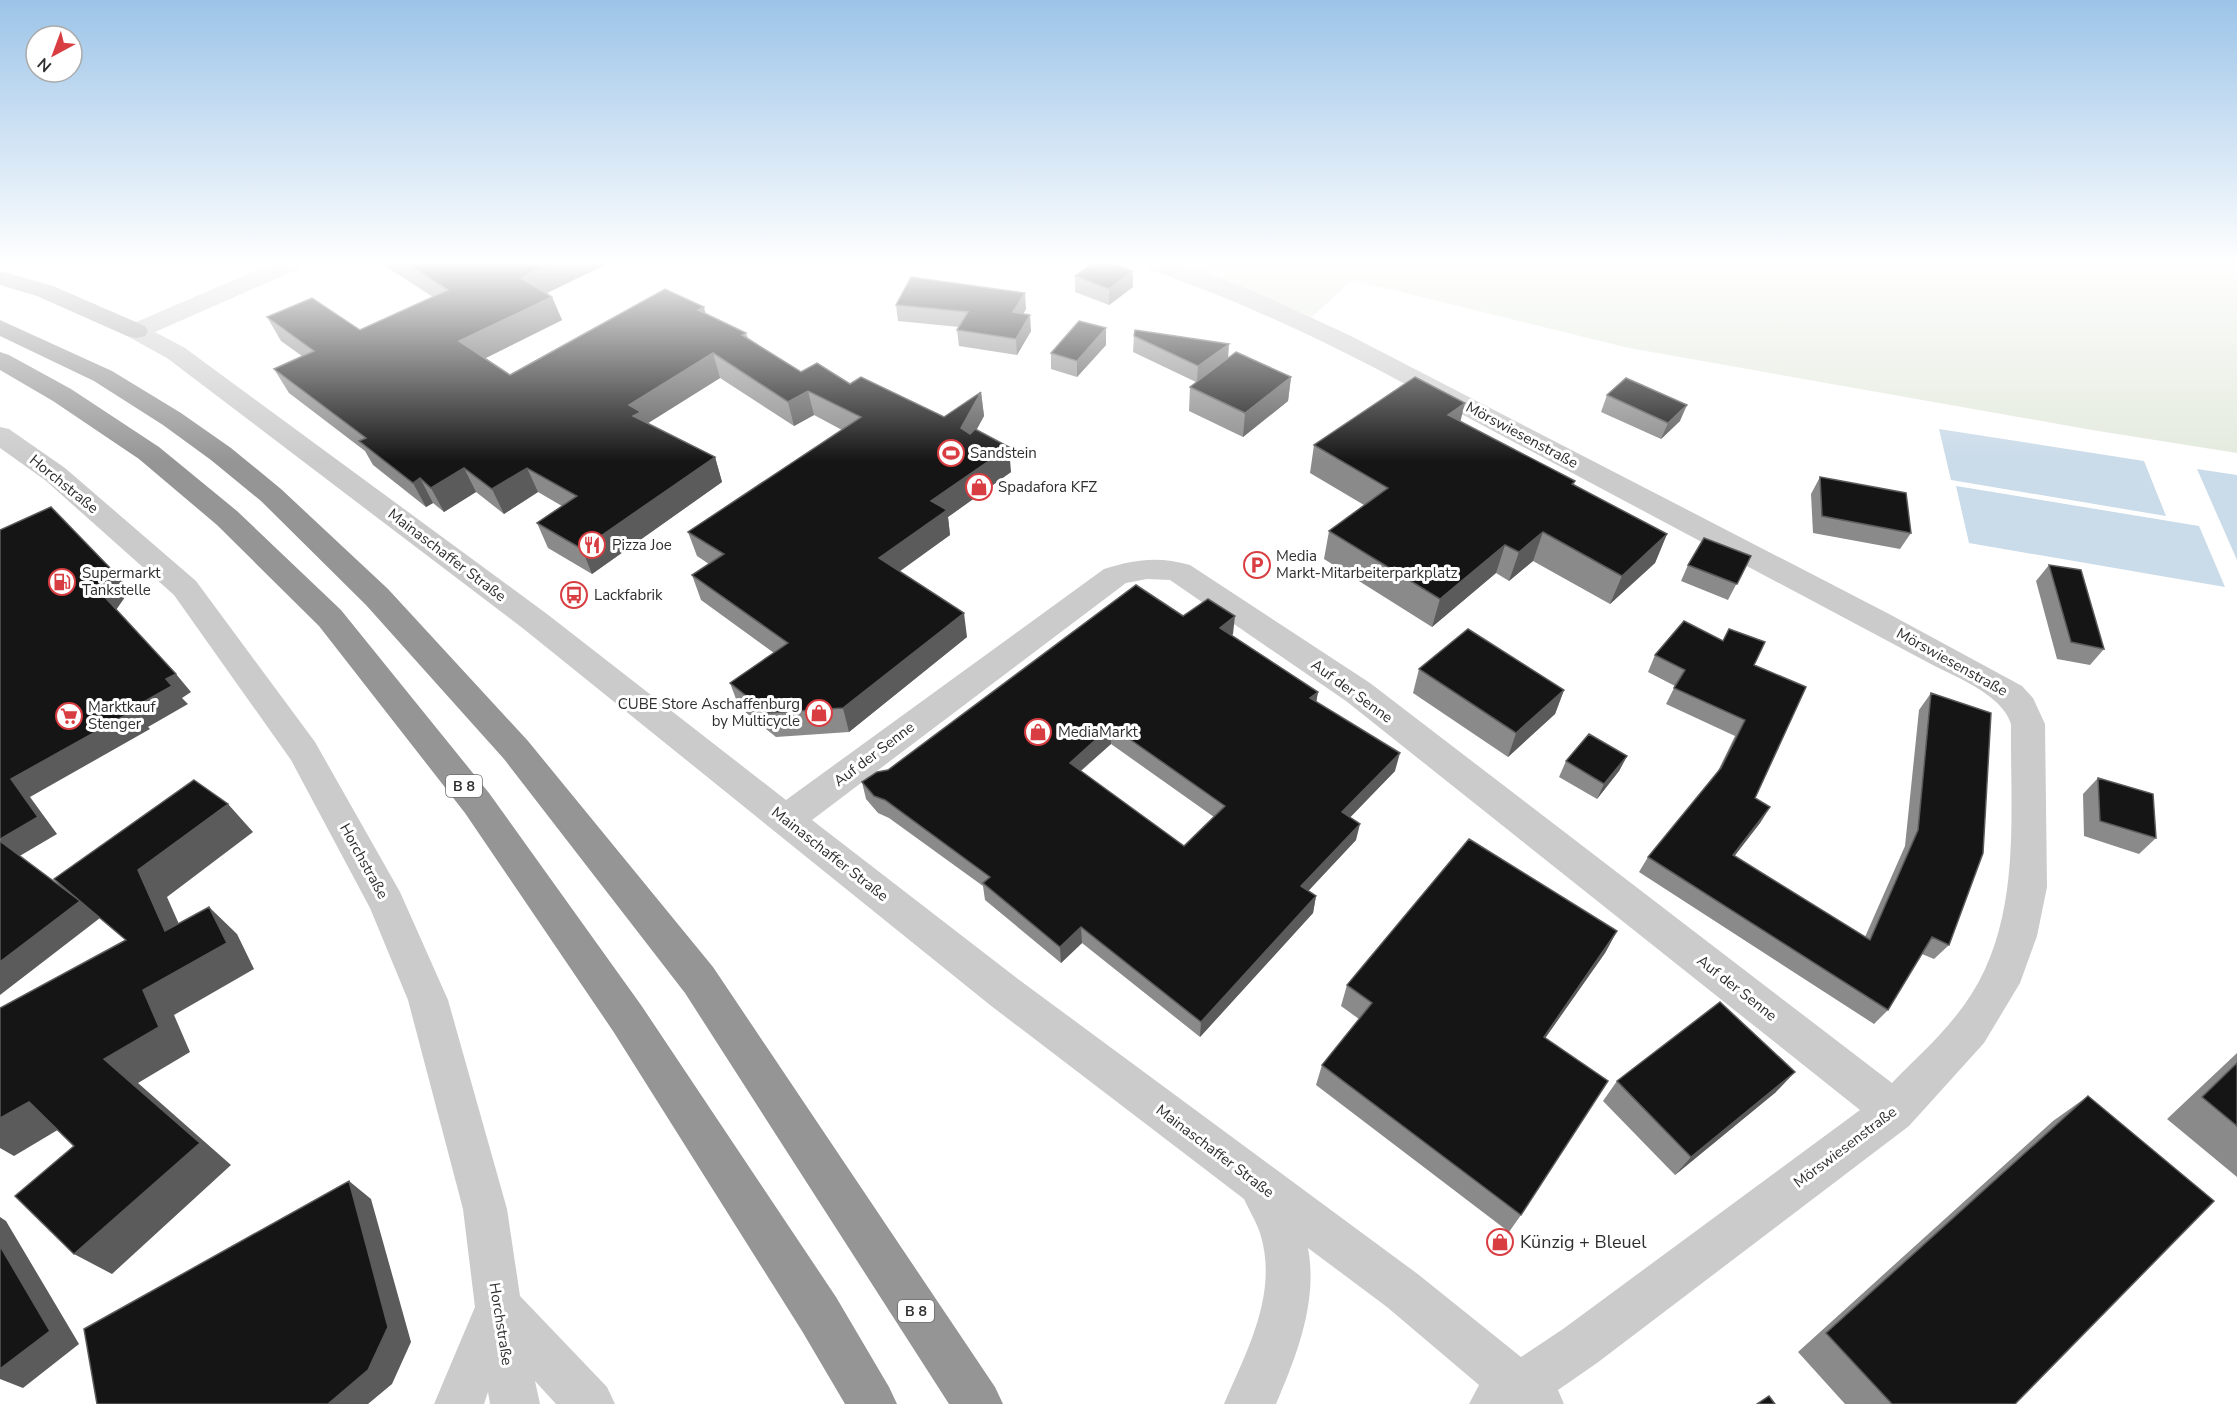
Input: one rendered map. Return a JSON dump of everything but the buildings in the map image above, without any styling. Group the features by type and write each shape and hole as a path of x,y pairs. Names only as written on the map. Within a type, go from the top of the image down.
{"highway":[{"name":"B 8","path":"5,330 103,376 172,419 221,454 271,495 377,597 516,750 699,980 978,1404"},
{"name":"B 8","path":"0,360 63,395 149,453 227,518 330,618 484,813 627,1018 819,1314 872,1404"}],"street":[{"name":"Mörswiesenstraße","path":"1321,330 1895,630 2013,696 2024,709 2028,724 2028,887 2018,936 2000,983 1971,1030 1894,1112 1580,1346 1517,1398"},
{"name":"Mainaschaffer Straße","path":"136,331 176,353 536,622 1004,992 1403,1291 1517,1398"},
{"name":"Horchstraße","path":"0,435 55,474 185,588 303,751 387,903 429,1000 484,1209 515,1404"},
{"name":"Auf der Senne","path":"785,820 1115,576 1138,568 1157,567 1179,572 1358,692 1894,1112"},
{"path":"1249,1404 1257,1392 1287,1307 1290,1273 1284,1237 1261,1186"},
{"path":"459,1404 498,1307 590,1404"}],"shaded area":[{"path":"1554,330 2237,330 2237,453 2092,430 1629,348"}],"water":[{"path":"1939,429 2144,461 2166,516 1951,480"},
{"path":"2197,469 2237,475 2237,560"},
{"path":"1956,486 2199,526 2225,587 1969,543"}],"place":[{"name":"Sandstein","path":"951,453"},
{"name":"Spadafora KFZ","path":"979,487"},
{"name":"Pizza Joe","path":"592,545"},
{"name":"Media Markt-Mitarbeiterparkplatz","path":"1257,565"},
{"name":"Supermarkt Tankstelle","path":"62,582"},
{"name":"Lackfabrik","path":"574,595"},
{"name":"CUBE Store Aschaffenburg by Multicycle","path":"819,713"},
{"name":"Marktkauf Stenger","path":"69,716"},
{"name":"MediaMarkt","path":"1038,732"},
{"name":"Künzig + Bleuel","path":"1500,1242"}]}
